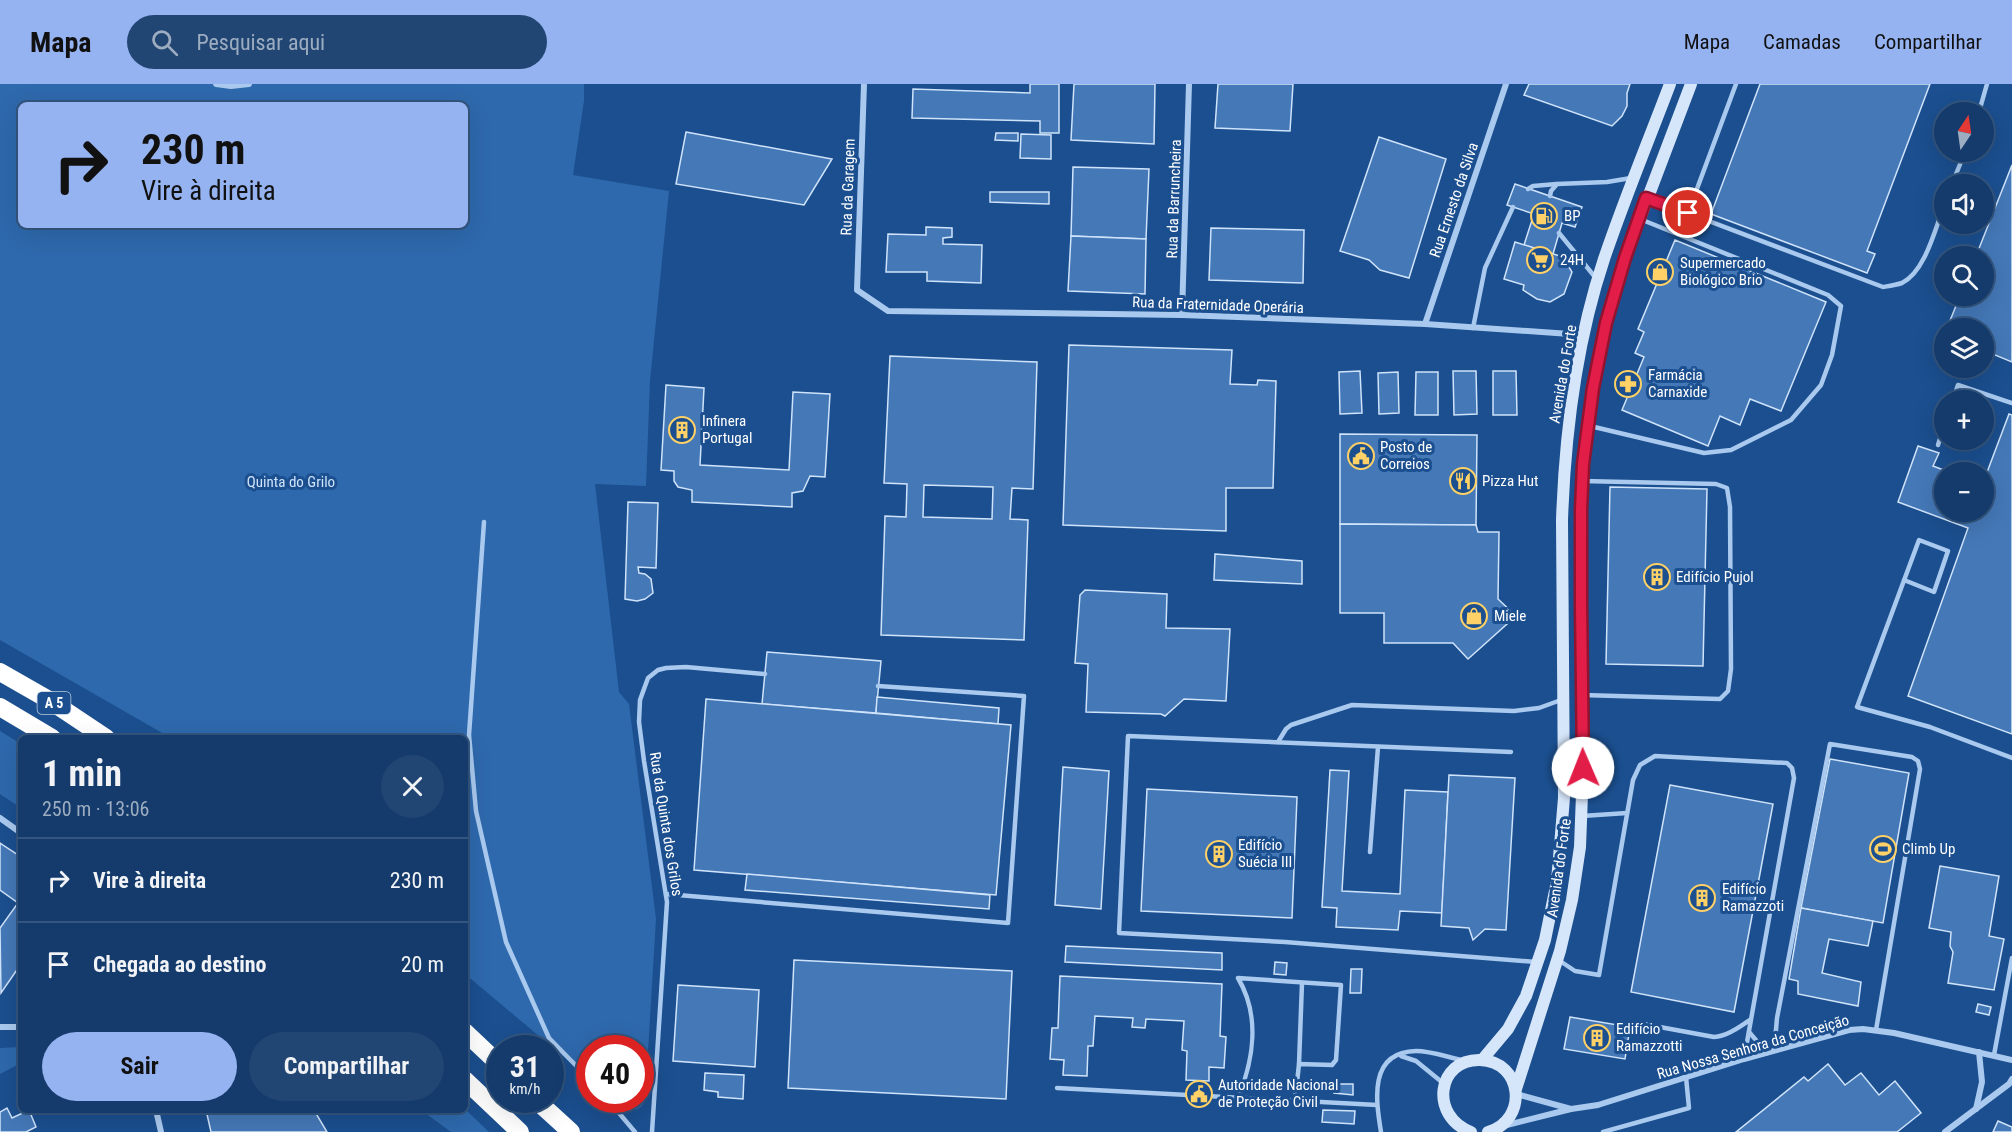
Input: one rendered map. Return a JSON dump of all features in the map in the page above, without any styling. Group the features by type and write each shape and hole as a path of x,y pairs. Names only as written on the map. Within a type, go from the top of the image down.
{"highway":[{"name":"A 5","path":"0,672 49,700 102,735"},
{"name":"A 5","path":"0,707 47,735"},
{"path":"468,1035 486,1052"},
{"path":"468,1083 520,1132"},
{"path":"550,1113 571,1132"}],"street":[{"path":"216,84 231,86 249,84"},
{"name":"Rua da Garagem","path":"857,290 864,84"},
{"name":"Rua da Barruncheira","path":"1182,315 1189,84"},
{"name":"Rua Ernesto da Silva","path":"1425,324 1506,84"},
{"name":"Avenida do Forte","path":"1482,1060 1508,1029 1526,996 1539,963 1554,899 1564,798 1562,520 1571,410 1584,335 1598,281 1635,174 1670,84"},
{"name":"Avenida do Forte","path":"1494,1130 1513,1113 1516,1091 1558,959 1572,900 1580,847 1582,816 1582,481 1597,363 1606,323 1638,219 1690,84"},
{"name":"Rua da Fraternidade Operária","path":"857,290 888,312 1182,315 1425,324 1584,335"},
{"path":"0,818 18,831"},
{"path":"0,1027 18,1027"},
{"name":"Rua Nossa Senhora da Conceição","path":"1494,1130 1571,1109 1598,1105 1744,1059 1849,1030 1876,1030 2012,1057"},
{"path":"1976,1109 1982,1082 1979,1052"},
{"path":"1471,1132 1451,1127 1445,1109 1443,1092 1454,1070 1467,1062 1482,1060 1500,1066 1513,1080 1516,1091"},
{"path":"1945,1132 2009,1084 2012,1079"},
{"name":"Rua Nossa Senhora da Conceição","path":"1516,1091 1571,1109"},
{"path":"157,1113 161,1132"}],"lane":[{"path":"1688,213 1736,84"},
{"path":"1982,102 1988,84"},
{"path":"1528,189 1533,186 1621,181 1635,174"},
{"path":"1550,196 1557,184"},
{"path":"1646,198 1883,287 1901,283 1912,276 1923,261 1934,232"},
{"path":"1473,327 1485,268 1513,207"},
{"path":"1588,425 1704,453 1731,450 1791,420 1821,386 1832,355 1841,306 1828,295 1638,219"},
{"path":"1559,233 1598,281"},
{"path":"1956,390 1958,385 1973,390"},
{"path":"1994,397 2012,403"},
{"path":"1582,481 1716,484 1726,488 1730,507 1731,656 1728,691 1720,699 1582,695"},
{"path":"484,522 469,735 476,811 506,942 549,1038 576,1066"},
{"path":"1904,580 1934,592 1948,551 1919,540 1904,580 1857,707 1930,727 2012,758"},
{"name":"Rua da Quinta dos Grilos","path":"652,1132 667,902 639,722 640,700 648,678 658,670 666,668 686,667 765,674"},
{"path":"666,894 1008,923 1024,696 879,686"},
{"path":"1278,742 1291,725 1352,705 1514,711 1547,706 1564,699"},
{"path":"1511,752 1128,736 1119,933 1285,942 1539,963"},
{"path":"1776,1050 1777,1018 1830,744 1912,757 1918,761 1920,769 1876,1030"},
{"path":"1370,852 1378,747"},
{"path":"1558,959 1575,970 1599,975 1627,813 1635,773 1640,765 1654,756 1786,763 1792,768 1794,778 1744,1059"},
{"path":"1582,816 1627,813"},
{"path":"1994,1055 2012,958"},
{"path":"1238,1098 1250,1061 1253,1029 1248,1002 1238,978 1341,985 1336,1060 1332,1065 1299,1064"},
{"path":"1295,1101 1299,1064 1302,982"},
{"path":"1638,1023 1714,1037 1734,1031 1750,1020"},
{"path":"1748,1032 1767,1053"},
{"path":"1381,1132 1376,1090 1380,1075 1389,1062 1398,1055 1422,1052 1467,1062"},
{"path":"1398,1055 1416,1060 1445,1084"},
{"path":"1603,1132 1689,1108 1686,1077"},
{"path":"1057,1088 1377,1105"},
{"path":"619,1113 635,1132"}],"green space":[{"name":"Quinta do Grilo","path":"0,84 584,84 584,101 573,175 669,191 650,381 646,486 595,484 619,692 629,704 656,919 649,1035 576,1035 576,1067 564,1057 564,1035 538,1035 468,977 468,735 166,735 0,640"},
{"path":"0,731 18,742 18,806 0,794"},
{"path":"18,1047 18,1065 0,1074 0,1048"},
{"path":"468,1112 489,1132 451,1132 425,1113"}],"building":[{"path":"1030,84 1059,84 1059,133 1040,133 1040,121 912,118 913,89 1030,93"},
{"path":"1074,84 1155,84 1154,144 1071,140"},
{"path":"1218,84 1293,84 1290,131 1215,128"},
{"path":"1529,84 1630,84 1627,106 1622,116 1612,126 1524,95"},
{"path":"1760,84 1930,84 1867,251 1875,254 1867,273 1711,214"},
{"path":"686,132 832,159 804,205 676,184"},
{"path":"996,133 1018,133 1018,141 995,140"},
{"path":"1021,134 1051,135 1051,159 1020,158"},
{"path":"1379,137 1446,159 1409,278 1380,270 1369,260 1340,251"},
{"path":"2012,165 2012,362 1994,355 1994,318 1951,318 1956,306 1994,306 1994,246 1980,246 1985,234 1994,234 1994,210"},
{"path":"1073,167 1149,169 1146,239 1071,236"},
{"path":"1515,184 1582,207 1575,227 1562,223 1553,254 1524,245 1534,214 1507,205"},
{"path":"990,192 1049,192 1049,204 990,202"},
{"path":"926,227 952,228 952,237 943,238 943,244 982,245 981,283 927,281 927,272 886,272 888,234 926,235"},
{"path":"1211,228 1304,230 1303,283 1209,280"},
{"path":"1071,236 1146,239 1145,294 1068,291"},
{"path":"1675,240 1826,302 1781,411 1750,399 1740,425 1720,416 1708,446 1622,410 1644,357 1635,353 1644,332 1638,329"},
{"path":"1515,242 1563,257 1572,272 1564,294 1550,302 1537,299 1523,290 1524,285 1504,279"},
{"path":"1069,345 1232,350 1230,384 1257,385 1258,380 1276,381 1273,488 1226,488 1226,531 1063,525"},
{"path":"890,356 1037,362 1033,489 1012,488 1010,519 1028,520 1024,640 881,635 885,516 906,517 907,484 884,483","holes":["924,485 993,487 992,519 923,517"]},
{"path":"1360,371 1362,413 1340,414 1339,372"},
{"path":"1453,371 1476,371 1477,414 1454,415"},
{"path":"1493,371 1516,371 1517,415 1493,415"},
{"path":"1398,372 1399,413 1379,414 1378,373"},
{"path":"1416,372 1438,372 1438,415 1415,415"},
{"name":"Infinera Portugal","path":"666,385 704,388 700,465 789,470 793,392 830,394 825,477 810,476 803,491 792,493 792,507 692,502 692,490 678,487 674,481 674,471 661,470"},
{"path":"2009,414 2012,415 2012,734 1908,696 1968,528 1952,522 1994,522 1994,462 1991,462"},
{"path":"1340,434 1477,435 1476,525 1340,524"},
{"path":"1918,446 1939,453 1933,466 1934,515 1898,502"},
{"name":"Edifício Pujol","path":"1610,487 1707,489 1703,666 1606,664"},
{"path":"628,502 658,503 656,568 638,567 639,573 651,579 653,593 637,601 625,599"},
{"path":"1340,524 1476,525 1478,532 1499,532 1498,599 1516,616 1468,659 1453,643 1384,643 1384,613 1340,613"},
{"path":"1215,554 1302,561 1302,584 1214,580"},
{"path":"1085,590 1167,594 1166,628 1230,629 1226,701 1184,699 1165,716 1086,712 1088,664 1075,663 1080,595"},
{"path":"767,652 881,661 876,713 762,704"},
{"path":"877,697 999,708 998,724 876,713"},
{"path":"706,699 1011,725 996,895 694,870"},
{"path":"1830,759 1909,773 1883,923 1801,908"},
{"path":"1063,767 1109,771 1101,909 1055,905"},
{"path":"1330,770 1349,771 1342,891 1400,894 1405,790 1448,792 1442,913 1400,911 1398,930 1336,927 1337,908 1322,907"},
{"path":"1449,775 1515,778 1506,930 1485,929 1473,940 1469,928 1441,926"},
{"name":"Edifício Ramazzoti","path":"1670,785 1773,804 1734,1012 1631,992"},
{"name":"Edifício Suécia III","path":"1147,789 1297,797 1292,918 1141,911"},
{"path":"0,843 18,855 18,903 0,890"},
{"path":"1940,866 1999,876 1989,936 2004,939 1994,990 1948,983 1953,952 1950,946 1951,932 1929,928"},
{"path":"747,874 990,895 989,909 745,890"},
{"path":"18,903 18,968 1,993 0,928"},
{"path":"1801,908 1873,921 1868,946 1829,939 1822,973 1861,982 1858,1006 1798,994 1798,981 1789,979"},
{"path":"1066,946 1222,953 1222,970 1065,962"},
{"path":"794,960 1012,971 1006,1099 788,1088"},
{"path":"1275,962 1287,963 1286,975 1274,974"},
{"path":"1351,969 1362,969 1361,993 1350,993"},
{"path":"1060,976 1222,984 1220,1036 1226,1037 1224,1068 1209,1067 1209,1081 1186,1080 1187,1051 1182,1050 1184,1021 1146,1019 1145,1028 1132,1027 1133,1018 1095,1016 1093,1046 1088,1046 1087,1076 1063,1075 1064,1060 1050,1059 1052,1028 1058,1028"},
{"path":"678,985 759,990 755,1067 673,1061"},
{"path":"1978,1004 1991,1007 1989,1015 1976,1012"},
{"name":"Edifício Ramazzotti","path":"1570,1017 1630,1027 1625,1059 1564,1049"},
{"path":"1828,1064 1845,1085 1861,1073 1879,1095 1895,1081 1921,1113 1897,1132 1736,1132 1804,1077 1808,1081"},
{"path":"705,1073 744,1075 743,1099 718,1097 718,1092 704,1090"},
{"path":"1335,1084 1353,1084 1353,1095 1334,1093"},
{"path":"7,1108 12,1118 23,1113 30,1113 36,1127 26,1132 0,1132 0,1112"},
{"path":"1323,1110 1355,1111 1354,1124 1322,1122"},
{"path":"207,1113 316,1113 327,1132 211,1132"},
{"path":"1998,1121 2012,1127 2012,1132 1993,1132"}],"place":[{"name":"BP","path":"1544,216"},
{"name":"24H","path":"1540,260"},
{"name":"Supermercado Biológico Brio","path":"1660,272"},
{"name":"Farmácia Carnaxide","path":"1628,384"},
{"name":"Infinera Portugal","path":"682,430"},
{"name":"Posto de Correios","path":"1361,456"},
{"name":"Pizza Hut","path":"1463,481"},
{"name":"Edifício Pujol","path":"1657,577"},
{"name":"Miele","path":"1474,616"},
{"name":"Climb Up","path":"1883,849"},
{"name":"Edifício Suécia III","path":"1219,854"},
{"name":"Edifício Ramazzoti","path":"1702,898"},
{"name":"Edifício Ramazzotti","path":"1597,1038"},
{"name":"Autoridade Nacional de Proteção Civil","path":"1199,1094"}],"route":[{"path":"1583,768 1581,488 1597,363 1614,292 1646,198 1688,213"}]}
